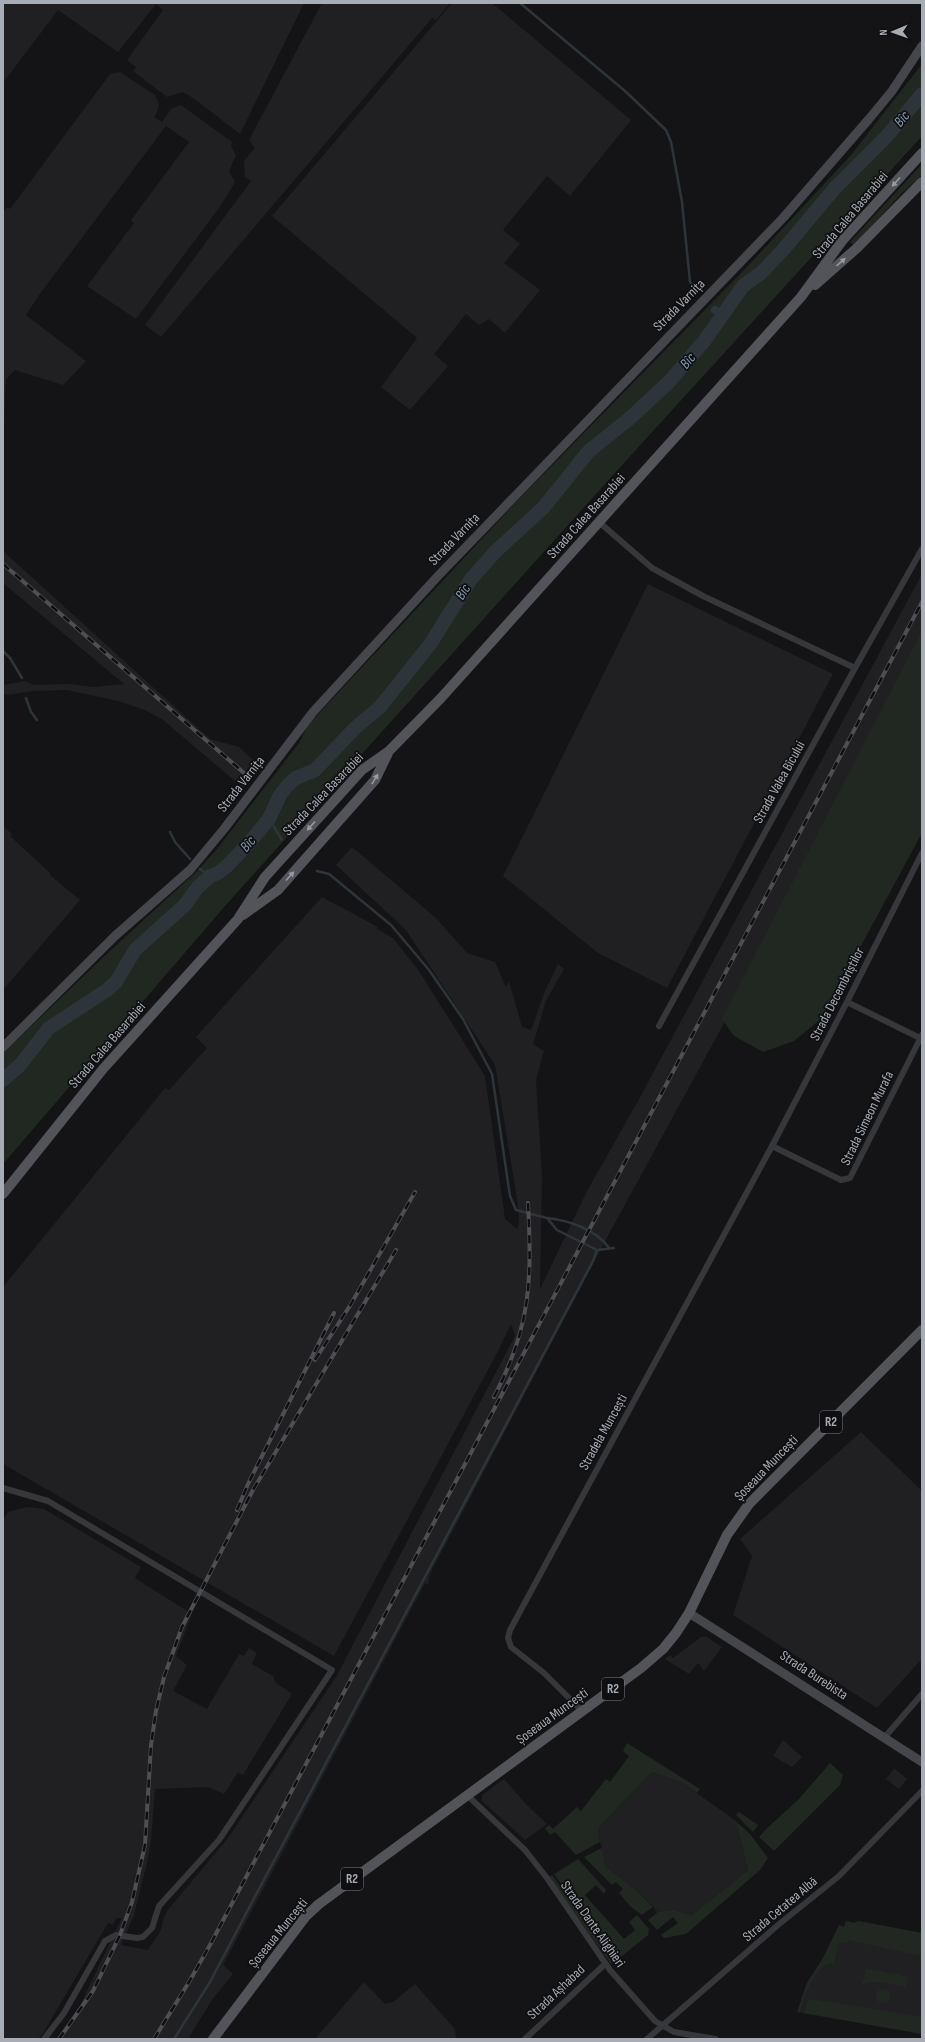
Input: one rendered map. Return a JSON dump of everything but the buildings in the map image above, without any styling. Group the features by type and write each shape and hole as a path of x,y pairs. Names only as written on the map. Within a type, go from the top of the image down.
{"main road":[{"name":"Strada Calea Basarabiei","path":"3,1194 103,1069 238,919 265,877 362,770 389,751 446,692 801,297 842,241 922,153"},
{"name":"Strada Calea Basarabiei","path":"801,297 857,248 922,182"},
{"name":"Strada Calea Basarabiei","path":"238,919 278,890 375,780 389,751"},
{"path":"341,794 350,797 352,805"},
{"path":"265,877 270,884 278,890"},
{"name":"Șoseaua Muncești","path":"213,2039 294,1931 318,1904 641,1668 663,1649 689,1613 727,1535 749,1504 922,1330"}],"street":[{"name":"Strada Varnița","path":"3,1046 115,936 190,870 313,712 438,576 783,218 892,91 922,46"},
{"path":"599,522 652,568 703,596 855,668"},
{"name":"Strada Valea Bîcului","path":"659,1026 855,668 922,549"},
{"name":"Strada Decembriștilor","path":"772,1146 848,1002 922,853"},
{"path":"848,1002 921,1038"},
{"name":"Strada Simeon Murafa","path":"772,1146 841,1180 850,1178 921,1038"},
{"name":"Stradela Muncești","path":"582,1711 544,1673 511,1646 508,1638 510,1630 772,1146"},
{"path":"3,1488 48,1501 332,1670 219,1840 159,1906 152,1928 143,1937 137,1938 116,1935 105,1941 64,2013 44,2039"},
{"name":"Strada Burebista","path":"689,1613 922,1762"},
{"path":"884,1738 922,1694"},
{"name":"Strada Cetatea Albă","path":"647,2039 778,1925 839,1876 922,1791"},
{"name":"Strada Dante Alighieri","path":"467,1794 525,1850 547,1878 605,1964 637,2002 661,2026 674,2032 716,2039"},
{"name":"Strada Așhabad","path":"525,2039 605,1964"}],"shaded area":[{"path":"3,3 304,3 240,134 183,92 167,97 133,71 136,67 127,60 163,10 156,4 118,52 58,10 3,83"},
{"path":"322,3 450,3 436,20 432,18 161,337 145,325 251,181 245,177 244,161 255,148 249,140"},
{"path":"452,3 492,3 631,120 570,196 547,176 503,230 520,244 504,263 540,290 505,333 489,319 479,325 466,314 434,354 448,366 410,410 381,387 417,338 272,216"},
{"path":"922,64 922,136 623,464 225,906 3,1164 3,1053 111,950 197,871 217,849 299,743 308,725 519,499 746,268 851,155"},
{"path":"120,72 155,95 159,104 158,110 154,117 162,122 172,108 181,105 232,142 231,146 236,155 229,171 235,182 222,204 136,319 87,286 134,223 131,220 189,142 166,126 39,295 26,315 86,361 63,385 15,370 6,379 3,449 3,213 7,207 10,209 110,74"},
{"path":"922,164 922,175 902,193 854,245 850,242"},
{"path":"3,551 210,739 239,747 262,768 243,788 162,719 145,710 118,701 67,690 33,691 7,695 3,693 3,685 25,681 34,685 69,684 94,687 124,684 3,583"},
{"path":"922,574 922,648 823,842 609,1234 430,1574 428,1585 425,1583 223,1965 233,1974 212,2000 188,2039 57,2039 82,2005 81,2003 122,1918 116,1918 113,1925 108,1923 42,2035 37,2039 3,2039 3,1520 8,1512 27,1507 44,1509 141,1567 135,1578 192,1614 176,1656 187,1665 173,1691 207,1709 239,1654 244,1656 249,1648 257,1653 252,1664 273,1676 275,1682 292,1694 243,1775 238,1772 224,1794 208,1787 155,1789 151,1840 147,1863 134,1915 121,1945 148,1950 161,1930 167,1911 228,1838 336,1677 515,1336 511,1324 498,1351 334,1656 3,1464 3,1287 165,1088 169,1090 207,1048 196,1037 322,897 378,927 377,929 393,938 419,971 485,1076 505,1219 517,1229 519,1222 517,1199 495,1065 406,930 336,865 352,847 436,918 467,953 495,962 506,987 509,981 522,1027 531,1030 545,991 558,964 564,969 546,1001 533,1044 544,1051 536,1080 542,1175 540,1289 586,1193 639,1099"},
{"path":"648,584 833,674 667,988 598,953 503,876"},
{"path":"922,631 922,833 822,1018 794,1041 763,1052 734,1036 722,1019"},
{"path":"3,826 12,834 10,836 50,873 50,875 80,900 3,990"},
{"path":"861,1432 922,1491 922,1659 877,1708 733,1615 752,1556 740,1539"},
{"path":"701,1637 707,1637 722,1647 704,1671 698,1663 689,1674 665,1659 670,1655 673,1658"},
{"path":"783,1740 802,1757 792,1767 773,1756"},
{"path":"627,1743 700,1789 697,1793 681,1782 652,1772 599,1827 598,1835 600,1842 576,1855 555,1832 550,1835 545,1828 549,1825 553,1829 577,1807 581,1811 606,1779 610,1782 629,1756 623,1751"},
{"path":"830,1763 843,1775 840,1785 774,1851 759,1837 799,1799"},
{"path":"894,1768 907,1779 899,1789 886,1779"},
{"path":"652,1772 681,1782 732,1818 737,1824 748,1870 692,1915 673,1910 659,1912 637,1891 605,1866 598,1835 599,1827"},
{"path":"504,1779 526,1804 547,1824 525,1840 482,1801 482,1795"},
{"path":"739,1812 758,1825 753,1832 736,1815"},
{"path":"732,1818 750,1834 768,1858 760,1870 686,1934 664,1938 661,1935 678,1923 673,1917 657,1930 648,1920 657,1913 653,1907 658,1912 673,1910 692,1915 748,1870 737,1825"},
{"path":"602,1848 605,1866 637,1891 653,1907 642,1915 630,1906 619,1893 623,1889 616,1882 612,1885 584,1857"},
{"path":"578,1859 606,1890 604,1894 596,1885 585,1895 624,1939 635,1930 629,1922 637,1915 649,1929 648,1935 617,1960 554,1874"},
{"path":"552,1875 613,1961 611,1964 549,1877"},
{"path":"846,1921 854,1923 858,1921 922,1933 922,2034 797,2012 807,1983 823,1958 839,1925 844,1927"},
{"path":"846,1921 854,1923 858,1921 922,1933 922,1956 848,1940 847,1943 839,1942 834,1963 827,1964 816,1975 804,1998 800,2012 797,2012 807,1983 823,1958 839,1925 844,1927"},
{"path":"866,1968 908,1977 906,1987 878,1982 862,1985"},
{"path":"364,1982 385,2004 393,2002 415,1984 455,2029 456,2039 315,2039"},
{"path":"880,1989 886,1989 890,1993 890,1999 886,2003 880,2003 876,1999 876,1993"},
{"path":"811,1999 922,2017 922,2034 804,2013 807,2002"}],"waterway":[{"path":"520,3 625,91 666,130 671,142 682,202 690,282 696,291"},
{"name":"Bîc","path":"3,1080 20,1065 49,1028 107,990 116,982 135,950 185,905 197,888 210,876 218,873 227,866 248,844 269,819 280,795 288,785 296,778 315,770 355,728 380,707 431,643 471,579 496,551 543,508 589,451 629,419 670,381 705,340 743,286 761,273 783,250 835,188 887,136 922,94"},
{"path":"715,310 722,316"},
{"path":"3,651 10,658 22,678"},
{"path":"26,698 31,712 37,720"},
{"path":"269,819 282,840"},
{"path":"170,832 175,842 190,859"},
{"path":"200,869 210,876"},
{"path":"174,2039 210,1982 593,1261 597,1250 557,1230 547,1218 516,1210 510,1196 492,1074 463,1019 429,970 391,925 329,874 317,871"},
{"path":"547,1218 564,1221 590,1231 609,1248"},
{"path":"597,1250 614,1248"}],"railway":[{"path":"3,564 244,773"},
{"path":"154,2039 210,1945 922,602"},
{"path":"315,1360 351,1304 415,1192"},
{"path":"494,1397 515,1348 522,1325 526,1303 530,1257 528,1203"},
{"path":"59,2039 93,1991 120,1935 132,1902 145,1845 151,1745 156,1711 164,1677 182,1627 253,1490 396,1250"},
{"path":"237,1510 248,1484 334,1313"}]}
